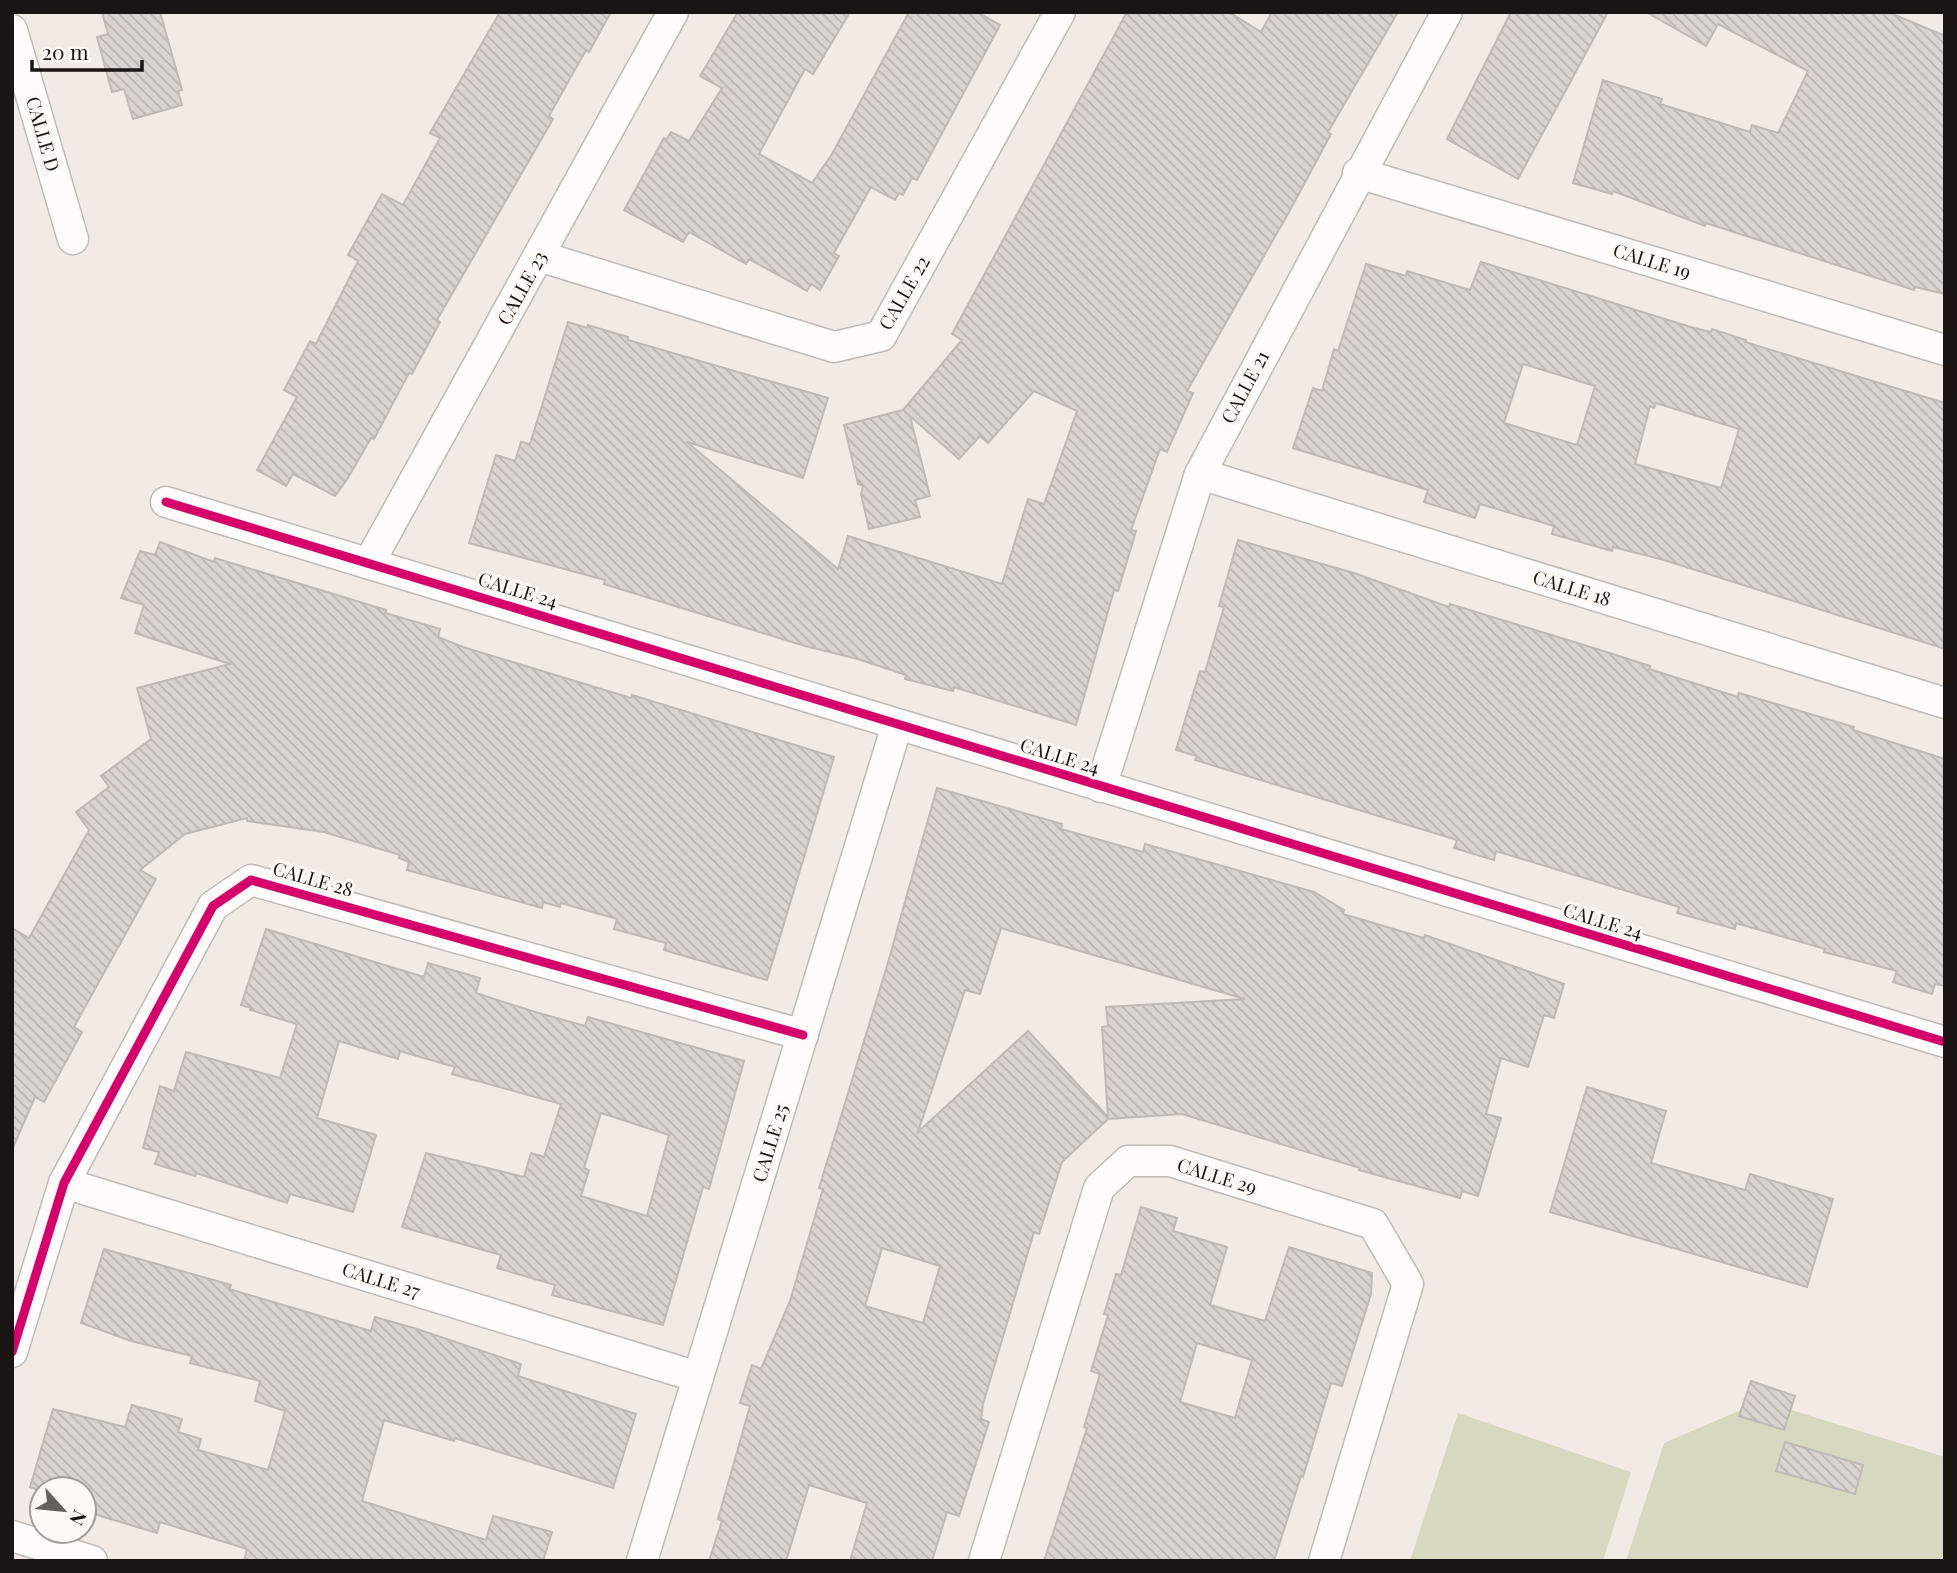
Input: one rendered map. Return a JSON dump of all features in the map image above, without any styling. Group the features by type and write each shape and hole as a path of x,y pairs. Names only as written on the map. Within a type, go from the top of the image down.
{"street":[{"name":"CALLE 23","path":"369,563 673,12"},
{"name":"CALLE 22","path":"539,256 834,347 881,336 1060,12"},
{"name":"CALLE 21","path":"1101,786 1200,474 1447,12"},
{"name":"CALLE D","path":"12,30 73,239"},
{"name":"CALLE 19","path":"1359,173 1945,350"},
{"name":"CALLE 18","path":"1200,474 1945,703"},
{"name":"CALLE 24","path":"166,502 1945,1042"},
{"name":"CALLE 25","path":"642,1561 897,724"},
{"name":"CALLE 28","path":"12,1352 64,1184 213,906 251,880 803,1035"},
{"name":"CALLE 29","path":"984,1561 1099,1188 1128,1161 1170,1161 1373,1224 1408,1284 1324,1561"},
{"name":"CALLE 27","path":"64,1184 698,1377"},
{"path":"12,1536 92,1561"}],"green space":[{"path":"1762,1401 1945,1457 1945,1561 1626,1561 1664,1443"},
{"path":"1458,1413 1631,1472 1603,1561 1410,1561"}],"building":[{"path":"102,12 160,12 182,90 178,91 182,105 133,119 124,89 112,92 97,37 108,34"},
{"path":"500,12 611,12 549,116 553,119 437,320 440,322 412,374 409,373 374,439 371,438 348,478 335,496 293,474 286,486 257,470 297,397 284,390 310,341 316,344 358,261 348,255 382,194 403,205 440,138 430,133"},
{"path":"738,12 850,12 813,74 805,69 759,154 812,183 832,154 909,12 977,12 1000,25 917,180 912,178 903,195 899,193 895,200 871,187 834,253 839,256 820,290 811,284 807,291 749,259 746,264 689,232 683,242 624,210 664,138 666,140 671,132 689,141 722,88 700,76"},
{"path":"1127,12 1229,12 1261,32 1272,12 1398,12 1328,132 1331,134 1289,212 1187,391 1193,393 1167,452 1160,449 1131,530 1136,531 1118,591 1114,590 1076,725 954,687 953,691 905,679 906,675 858,659 805,646 604,584 605,580 469,543 496,455 515,461 521,442 530,444 568,322 587,328 588,325 628,337 628,340 828,398 803,478 687,442 838,569 848,536 1002,584 1028,499 1044,504 1077,411 1034,391 988,443 980,436 959,459 910,416 930,496 915,500 920,517 869,529 861,494 863,486 858,484 844,425 903,410 962,340 952,334"},
{"path":"1511,12 1608,12 1518,179 1447,139"},
{"path":"1646,12 1888,12 1945,36 1945,294 1915,287 1914,290 1706,223 1705,226 1613,191 1612,194 1573,183 1603,80 1662,99 1660,104 1750,132 1752,125 1778,133 1808,71 1718,24 1706,46"},
{"path":"1481,262 1694,328 1711,332 1712,329 1746,340 1745,342 1945,403 1945,649 1664,560 1613,547 1612,551 1552,534 1554,526 1480,504 1475,518 1424,502 1428,490 1293,448 1313,388 1322,391 1334,349 1338,351 1366,264 1406,276 1407,271 1470,290","holes":["1523,364 1595,386 1577,445 1504,423","1656,403 1739,429 1721,488 1635,464 1650,406 1654,408"]},
{"path":"1238,540 1354,573 1449,607 1450,604 1597,649 1650,666 1649,669 1738,697 1739,693 1854,727 1853,730 1945,759 1945,986 1935,984 1932,994 1893,982 1897,971 1824,952 1825,949 1736,923 1735,929 1677,913 1679,907 1496,851 1494,860 1454,848 1457,840 1195,760 1197,756 1176,750 1200,671 1205,672 1224,607 1219,606"},
{"path":"160,542 214,562 215,558 386,610 385,613 440,629 438,637 463,647 834,757 767,980 664,950 666,943 614,929 617,919 561,903 560,907 543,902 542,908 407,870 409,862 399,858 400,855 324,832 247,821 247,818 185,834 140,870 156,879 74,1027 82,1032 44,1102 35,1097 12,1150 12,928 29,938 89,830 76,812 109,787 101,776 151,739 137,688 230,664 135,633 144,605 121,598 140,551 155,555"},
{"path":"937,788 1062,824 1061,829 1143,852 1145,844 1314,892 1344,910 1343,914 1424,938 1425,935 1564,984 1554,1018 1544,1015 1528,1067 1501,1058 1486,1114 1501,1118 1478,1196 1462,1191 1460,1198 1359,1170 1360,1168 1182,1114 1108,1119 1062,1162 1039,1234 1034,1232 983,1404 981,1419 989,1422 959,1516 947,1512 932,1561 850,1561 867,1503 809,1485 786,1561 709,1561 722,1521 718,1519 750,1406 740,1403 752,1365 761,1369 790,1301 823,1189 819,1188 887,966","holes":["1001,928 1245,999 1106,1007 1108,1026 1102,1027 1108,1117 1028,1031 918,1132 965,990 980,994","882,1248 940,1266 923,1323 865,1306"]},
{"path":"266,929 424,977 428,963 480,978 476,993 532,1011 585,1026 588,1017 744,1061 709,1189 703,1187 663,1325 552,1295 555,1285 497,1268 501,1255 402,1227 426,1153 524,1177 531,1153 544,1157 561,1104 452,1074 455,1067 400,1051 398,1059 339,1041 317,1118 376,1135 353,1212 290,1194 287,1203 196,1173 195,1176 155,1164 159,1152 143,1148 160,1086 174,1091 186,1052 280,1078 297,1024 241,1005","holes":["601,1113 669,1135 647,1216 581,1196 589,1170 584,1168"]},
{"path":"1587,1087 1666,1111 1651,1163 1745,1190 1750,1174 1833,1199 1807,1287 1550,1212"},
{"path":"1141,1207 1177,1218 1173,1231 1227,1247 1210,1305 1265,1321 1289,1247 1372,1273 1371,1294 1342,1386 1331,1383 1274,1561 1044,1561 1087,1428 1084,1427 1100,1374 1091,1371 1108,1315 1104,1314 1116,1274 1121,1275","holes":["1197,1343 1252,1360 1235,1418 1180,1402"]},
{"path":"104,1249 231,1285 229,1289 371,1331 375,1317 414,1328 521,1364 518,1376 636,1414 613,1488 455,1438 454,1441 384,1420 362,1501 486,1540 493,1516 552,1532 543,1561 244,1561 247,1549 160,1522 157,1533 98,1515 98,1475 34,1475 53,1409 125,1427 132,1405 182,1419 178,1432 201,1439 198,1450 268,1470 285,1411 255,1401 260,1381 190,1363 192,1356 131,1341 81,1323"},
{"path":"1751,1381 1795,1396 1784,1430 1739,1416"},
{"path":"1785,1442 1863,1465 1855,1494 1776,1471"}],"cycle path":[{"path":"166,502 1945,1042"},
{"path":"12,1352 64,1183 213,906 251,880 803,1035"}]}
